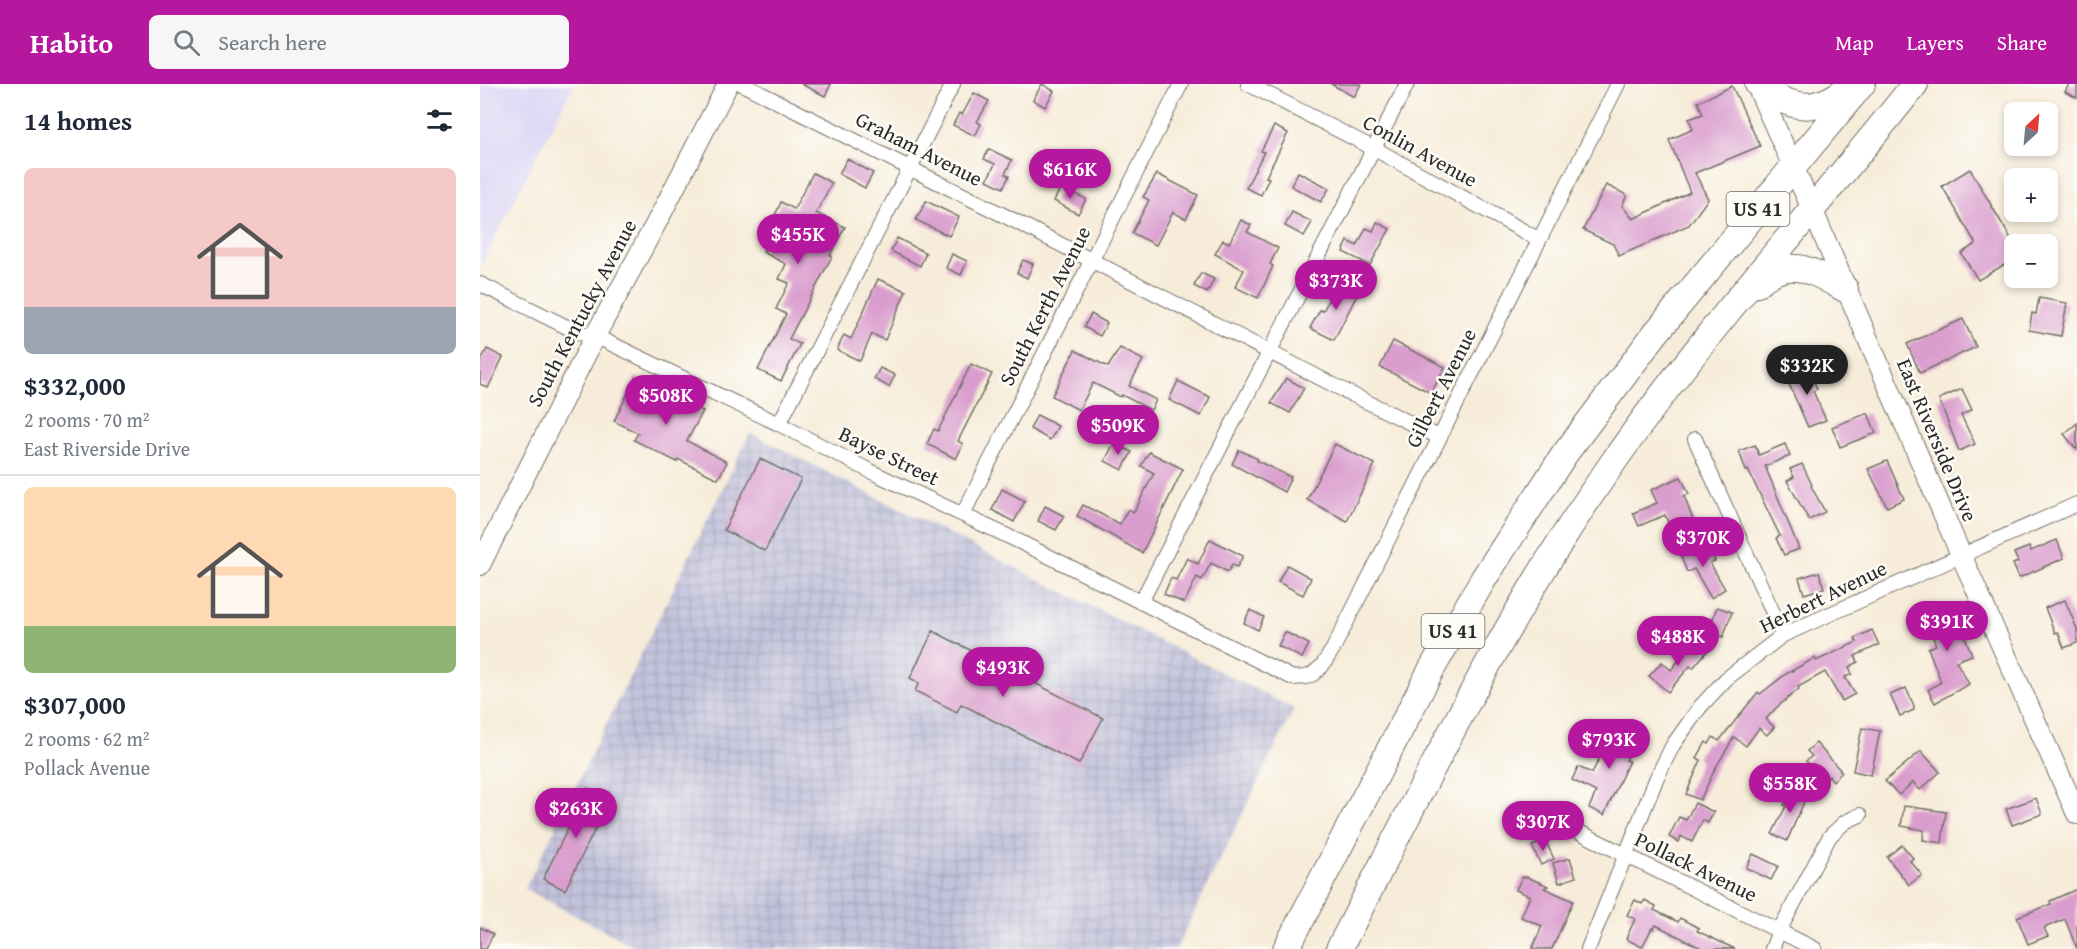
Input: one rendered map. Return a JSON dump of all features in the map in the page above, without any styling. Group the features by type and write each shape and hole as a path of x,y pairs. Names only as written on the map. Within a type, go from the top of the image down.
{"highway":[{"path":"1757,84 1785,102 1811,106 1828,102 1852,84"},
{"name":"US 41","path":"1286,949 1431,670 1510,537 1564,455 1655,334 1862,84"},
{"name":"US 41","path":"1339,949 1472,692 1521,604 1574,519 1662,394 1915,84"},
{"path":"1719,322 1763,279 1785,267 1792,266 1811,271 1845,289"}],"street":[{"name":"South Kentucky Avenue","path":"480,565 595,336 728,84"},
{"name":"Graham Avenue","path":"742,84 1439,437"},
{"path":"779,424 953,84"},
{"name":"South Kerth Avenue","path":"963,514 1181,84"},
{"name":"Conlin Avenue","path":"1248,84 1373,148 1538,239"},
{"path":"1142,602 1407,84"},
{"name":"Gilbert Avenue","path":"1277,671 1293,678 1306,677 1322,666 1618,84"},
{"name":"East Riverside Drive","path":"1757,84 1960,555 2077,813"},
{"name":"Bayse Street","path":"480,284 577,332 595,336 779,424 874,473 1142,602 1277,671"},
{"path":"1695,439 1783,635"},
{"name":"Herbert Avenue","path":"1588,949 1657,777 1673,745 1687,724 1726,679 1783,635 2077,504"},
{"path":"1772,949 1779,931 1830,836 1845,822 1860,815"},
{"name":"Pollack Avenue","path":"1559,822 1815,949"}],"shaded area":[{"path":"480,84 574,84 480,267"},
{"path":"750,433 1294,709 1176,949 639,949 525,889"}],"building":[{"path":"801,84 831,84 825,96"},
{"path":"1042,84 1054,91 1045,107 1033,100"},
{"path":"1331,84 1361,84 1354,97"},
{"path":"2069,84 2077,84 2077,98 2065,92"},
{"path":"1732,86 1760,146 1695,173 1708,199 1689,225 1619,256 1613,244 1583,230 1606,185 1627,195 1622,206 1633,219 1690,192 1669,140 1693,129 1689,119 1703,114 1698,102"},
{"path":"974,93 989,101 977,122 981,124 975,136 953,125 959,113 962,115"},
{"path":"1274,126 1288,133 1266,177 1269,178 1261,195 1246,188"},
{"path":"989,149 1012,160 1005,174 1009,176 1003,188 987,180 995,164 984,159"},
{"path":"847,159 873,173 865,188 839,174"},
{"path":"1970,169 2008,234 2004,234 2004,265 1978,280 1961,253 1976,244 1942,186"},
{"path":"1298,172 1329,188 1321,202 1291,186"},
{"path":"813,173 832,183 816,213 845,227 789,339 800,344 781,381 758,370 786,314 776,309 789,283 779,279 786,264 763,252 767,244 763,242 781,202 794,209"},
{"path":"1157,174 1198,195 1186,219 1173,212 1156,245 1132,233 1149,200 1143,197"},
{"path":"1061,187 1086,199 1078,214 1054,201"},
{"path":"926,201 959,217 949,236 916,220"},
{"path":"1292,212 1312,222 1304,236 1285,226"},
{"path":"1241,220 1251,225 1247,232 1278,248 1270,264 1273,266 1258,298 1235,287 1244,270 1215,254 1223,240 1229,243"},
{"path":"1377,222 1390,229 1370,265 1343,252 1348,241 1357,246 1366,228 1373,231"},
{"path":"897,238 926,253 920,266 891,251"},
{"path":"952,254 967,261 961,275 946,268"},
{"path":"1023,260 1033,264 1027,278 1017,273"},
{"path":"1201,273 1214,279 1207,293 1194,286"},
{"path":"878,279 906,291 885,340 872,334 860,361 837,350 844,335 851,339"},
{"path":"1343,280 1360,289 1334,340 1310,328 1320,310 1323,311 1333,291 1336,293"},
{"path":"2039,298 2067,303 2061,336 2029,330 2032,313 2036,314"},
{"path":"1091,314 1107,323 1100,336 1084,327"},
{"path":"1963,319 1976,347 1920,373 1907,344"},
{"path":"1393,341 1445,367 1431,393 1380,367"},
{"path":"1120,348 1143,360 1129,386 1156,400 1151,410 1093,383 1079,410 1052,396 1075,350 1108,367"},
{"path":"487,349 503,357 488,388 480,384 480,362"},
{"path":"971,364 992,374 958,441 963,444 956,459 927,444 934,429 938,431"},
{"path":"1807,365 1817,389 1813,391 1826,420 1808,427 1789,384 1795,382 1790,373"},
{"path":"880,368 895,375 889,387 874,379"},
{"path":"636,377 703,411 687,441 727,462 718,479 678,459 677,462 634,440 638,433 614,421"},
{"path":"1286,378 1304,388 1290,413 1271,403"},
{"path":"1178,381 1210,397 1201,416 1169,400"},
{"path":"1962,389 1972,410 1961,415 1975,444 1959,451 1939,399"},
{"path":"1868,413 1876,433 1840,447 1832,427"},
{"path":"1037,415 1058,426 1050,440 1030,429"},
{"path":"2077,423 2077,450 2064,434"},
{"path":"1114,443 1132,452 1122,470 1105,461"},
{"path":"1335,444 1375,464 1347,521 1307,500"},
{"path":"1785,444 1790,456 1765,466 1799,549 1784,555 1776,538 1780,536 1748,470 1746,471 1739,451 1755,445 1759,455"},
{"path":"1239,450 1291,477 1284,492 1232,464"},
{"path":"1149,452 1183,469 1142,553 1077,516 1083,505 1120,524 1128,509 1134,512 1154,473 1141,466"},
{"path":"760,459 801,479 765,551 724,530"},
{"path":"1887,461 1904,499 1887,507 1868,469"},
{"path":"1802,464 1825,512 1809,520 1787,481 1794,477 1790,469"},
{"path":"1681,477 1689,494 1684,496 1695,525 1672,533 1665,515 1639,526 1633,513 1657,503 1651,490"},
{"path":"1002,489 1025,501 1014,522 992,510"},
{"path":"1045,506 1064,516 1056,530 1038,521"},
{"path":"1210,539 1243,556 1237,567 1232,565 1228,572 1211,563 1202,580 1197,577 1184,603 1164,594 1171,578 1176,580 1187,558 1198,564"},
{"path":"2057,540 2064,558 2019,578 2013,564 2018,562 2014,553 2029,547 2031,551"},
{"path":"1709,543 1715,561 1710,563 1725,589 1711,598 1694,569 1687,572 1680,554"},
{"path":"1287,565 1311,578 1303,595 1278,582"},
{"path":"1819,572 1824,588 1804,594 1799,578"},
{"path":"2065,600 2077,629 2077,643 2064,648 2045,608"},
{"path":"1952,604 1972,655 1956,661 1969,684 1935,703 1928,690 1941,682 1928,648 1936,645 1924,615"},
{"path":"1717,607 1732,612 1723,637 1708,632"},
{"path":"1250,610 1264,617 1258,630 1244,623"},
{"path":"1872,630 1879,645 1855,656 1858,662 1849,667 1852,674 1845,677 1855,694 1842,701 1825,672 1798,687 1799,689 1766,719 1774,727 1767,735 1759,728 1746,746 1734,737 1700,800 1686,794 1701,760 1697,758 1706,742 1709,744 1713,737 1719,741 1758,692 1760,694 1786,674 1815,658 1816,661 1857,642 1855,638"},
{"path":"933,631 1103,718 1079,764 961,704 957,712 915,691 919,683 910,678"},
{"path":"1285,632 1309,644 1302,658 1278,646"},
{"path":"1694,641 1707,651 1693,668 1690,666 1668,692 1649,676 1662,662 1671,670"},
{"path":"1906,688 1914,710 1900,716 1890,695"},
{"path":"1627,722 1642,730 1626,760 1629,761 1604,815 1589,808 1596,792 1572,780 1578,767 1592,773 1604,749 1611,753"},
{"path":"1862,728 1880,731 1871,775 1853,771"},
{"path":"1816,743 1842,772 1833,781 1829,776 1824,780 1806,761 1812,756 1807,751"},
{"path":"1921,751 1940,772 1920,790 1913,782 1899,795 1885,781"},
{"path":"588,788 610,799 565,890 543,879"},
{"path":"1792,788 1807,795 1787,841 1772,834"},
{"path":"2036,798 2042,814 2012,825 2006,809"},
{"path":"1695,803 1714,812 1708,823 1703,820 1692,842 1681,836 1679,842 1669,837 1679,817 1686,820"},
{"path":"1904,806 1946,812 1942,843 1923,840 1924,830 1901,826"},
{"path":"1545,840 1554,859 1541,865 1532,846"},
{"path":"1902,845 1913,858 1910,861 1922,875 1909,885 1887,857"},
{"path":"1753,854 1778,866 1771,880 1746,868"},
{"path":"1570,858 1576,877 1559,883 1553,863"},
{"path":"1522,877 1548,886 1544,888 1573,901 1552,949 1532,949 1542,926 1521,917 1530,896 1516,890"},
{"path":"2077,889 2077,949 2065,919 2044,928 2048,936 2028,944 2017,917 2051,904 2050,901"},
{"path":"1635,900 1642,904 1645,900 1656,906 1654,910 1678,922 1680,918 1699,928 1697,931 1735,949 1703,949 1656,925 1642,947 1626,939 1635,919 1627,915"},
{"path":"480,927 493,934 486,949 480,949"}]}
